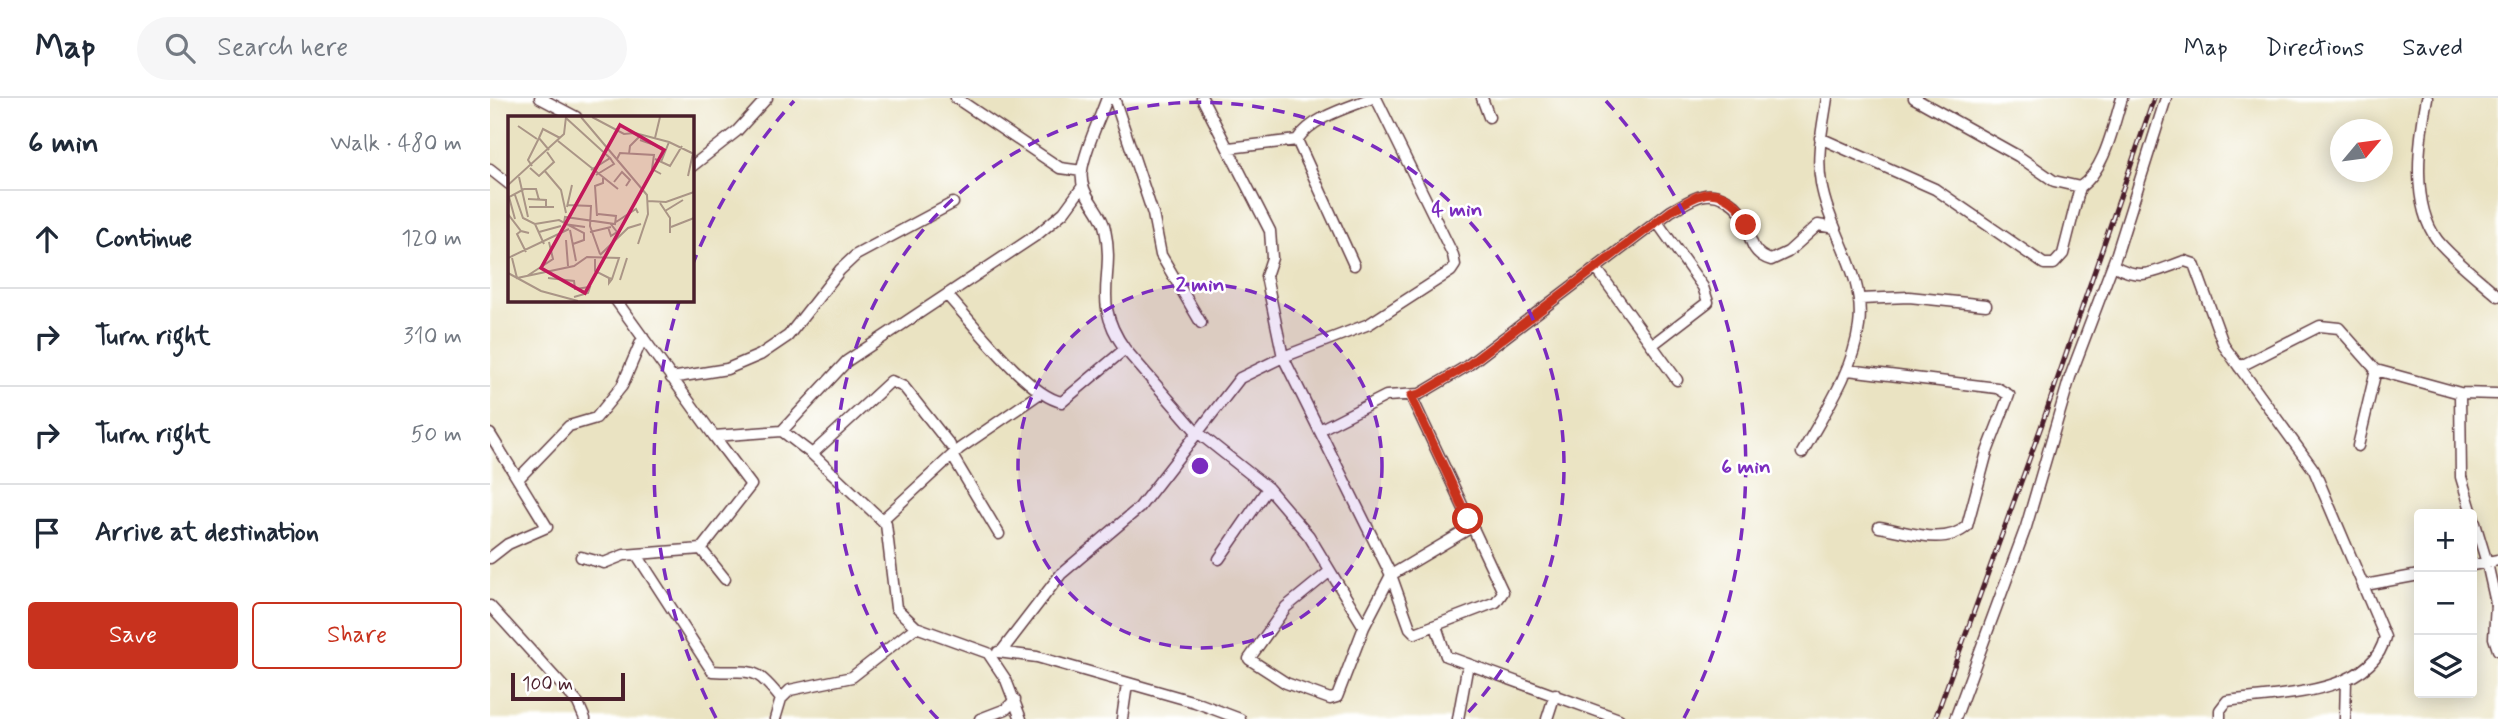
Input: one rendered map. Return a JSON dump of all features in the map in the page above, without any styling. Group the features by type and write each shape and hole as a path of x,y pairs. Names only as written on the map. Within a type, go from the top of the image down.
{"street":[{"path":"540,98 574,116"},
{"path":"693,165 737,131 767,98"},
{"path":"956,98 1060,168 1082,170"},
{"path":"1107,98 1082,170 1083,186 1105,226 1108,250 1106,317 1125,349 1196,431 1268,488 1309,536 1364,627"},
{"path":"1114,98 1153,214 1161,255 1201,323"},
{"path":"1202,98 1230,148 1270,232 1272,258 1266,276 1283,357 1391,576 1410,628 1415,633 1496,602 1503,592 1411,396"},
{"path":"1001,652 1061,574 1139,508 1196,431 1240,378 1283,357 1369,324 1443,276 1455,265 1374,98 1331,115 1303,132 1297,140 1230,148"},
{"path":"1482,98 1489,117"},
{"path":"1802,453 1848,370 1859,327 1860,299 1820,181 1820,138 1827,98"},
{"path":"1914,98 2018,156 2054,181 2080,187"},
{"path":"1820,138 1935,189 2044,264 2054,264 2063,254 2080,187 2088,181 2102,153 2122,98"},
{"path":"1955,719 2026,527 2070,377 2112,265 2166,98"},
{"path":"2427,98 2420,193 2427,218 2437,240 2498,296"},
{"path":"1297,140 1354,265"},
{"path":"490,169 508,183"},
{"path":"714,436 782,431 847,361 1038,234 1064,212 1083,186"},
{"path":"1319,430 1376,399 1394,394 1420,394 1467,366 1657,222 1702,194 1713,193 1738,205 1745,215 1754,246 1759,254 1771,260 1788,252 1818,225 1835,228"},
{"path":"671,378 727,369 760,355 788,336 840,270 856,255 953,203"},
{"path":"1651,345 1708,302 1703,287 1657,222"},
{"path":"2112,265 2125,272 2151,275 2185,261 2194,264 2224,346 2314,470 2365,584 2385,637 2372,661 2346,680 2310,692 2227,701 2220,710 2220,719"},
{"path":"1596,268 1677,380"},
{"path":"947,295 1039,394 1062,402 1125,349"},
{"path":"1860,299 1909,297 1986,305"},
{"path":"580,557 604,563 624,555 701,550 751,485 616,301"},
{"path":"2239,367 2320,326 2332,325 2339,328 2376,370 2460,393 2498,394"},
{"path":"518,478 569,426 596,418 622,386 643,337"},
{"path":"1848,370 1997,388 2009,395 1987,452 1967,526 1951,537 1879,527"},
{"path":"2358,446 2376,370"},
{"path":"812,454 891,381 904,387 951,451 999,534"},
{"path":"2460,393 2461,477 2493,561 2496,603 2494,639 2498,650"},
{"path":"882,520 951,451 959,449 1039,394"},
{"path":"782,431 812,454 886,524 896,608 916,627 988,653 1037,657 1195,702 1240,719"},
{"path":"490,434 547,527 508,544 490,558"},
{"path":"1219,559 1268,488"},
{"path":"1329,572 1286,607 1249,659 1286,683 1330,699 1337,697 1364,627 1391,576 1472,527"},
{"path":"701,550 724,579"},
{"path":"637,555 712,671 751,670 764,677 781,699"},
{"path":"2365,584 2414,576"},
{"path":"490,606 578,703 585,719"},
{"path":"1436,625 1446,656 1619,719"},
{"path":"775,719 781,699 790,690 852,677 916,627"},
{"path":"988,653 1015,700 1021,719"},
{"path":"1458,719 1468,664"},
{"path":"2345,719 2346,680"},
{"path":"1122,719 1127,684"},
{"path":"1547,719 1555,694"},
{"path":"980,719 1006,714 1015,700"}],"railway":[{"path":"1935,719 2042,424 2154,98"}],"route":[{"path":"1468,519 1411,396 1420,394 1467,366 1671,211 1702,194 1713,193 1738,205 1745,215 1746,225"}]}
